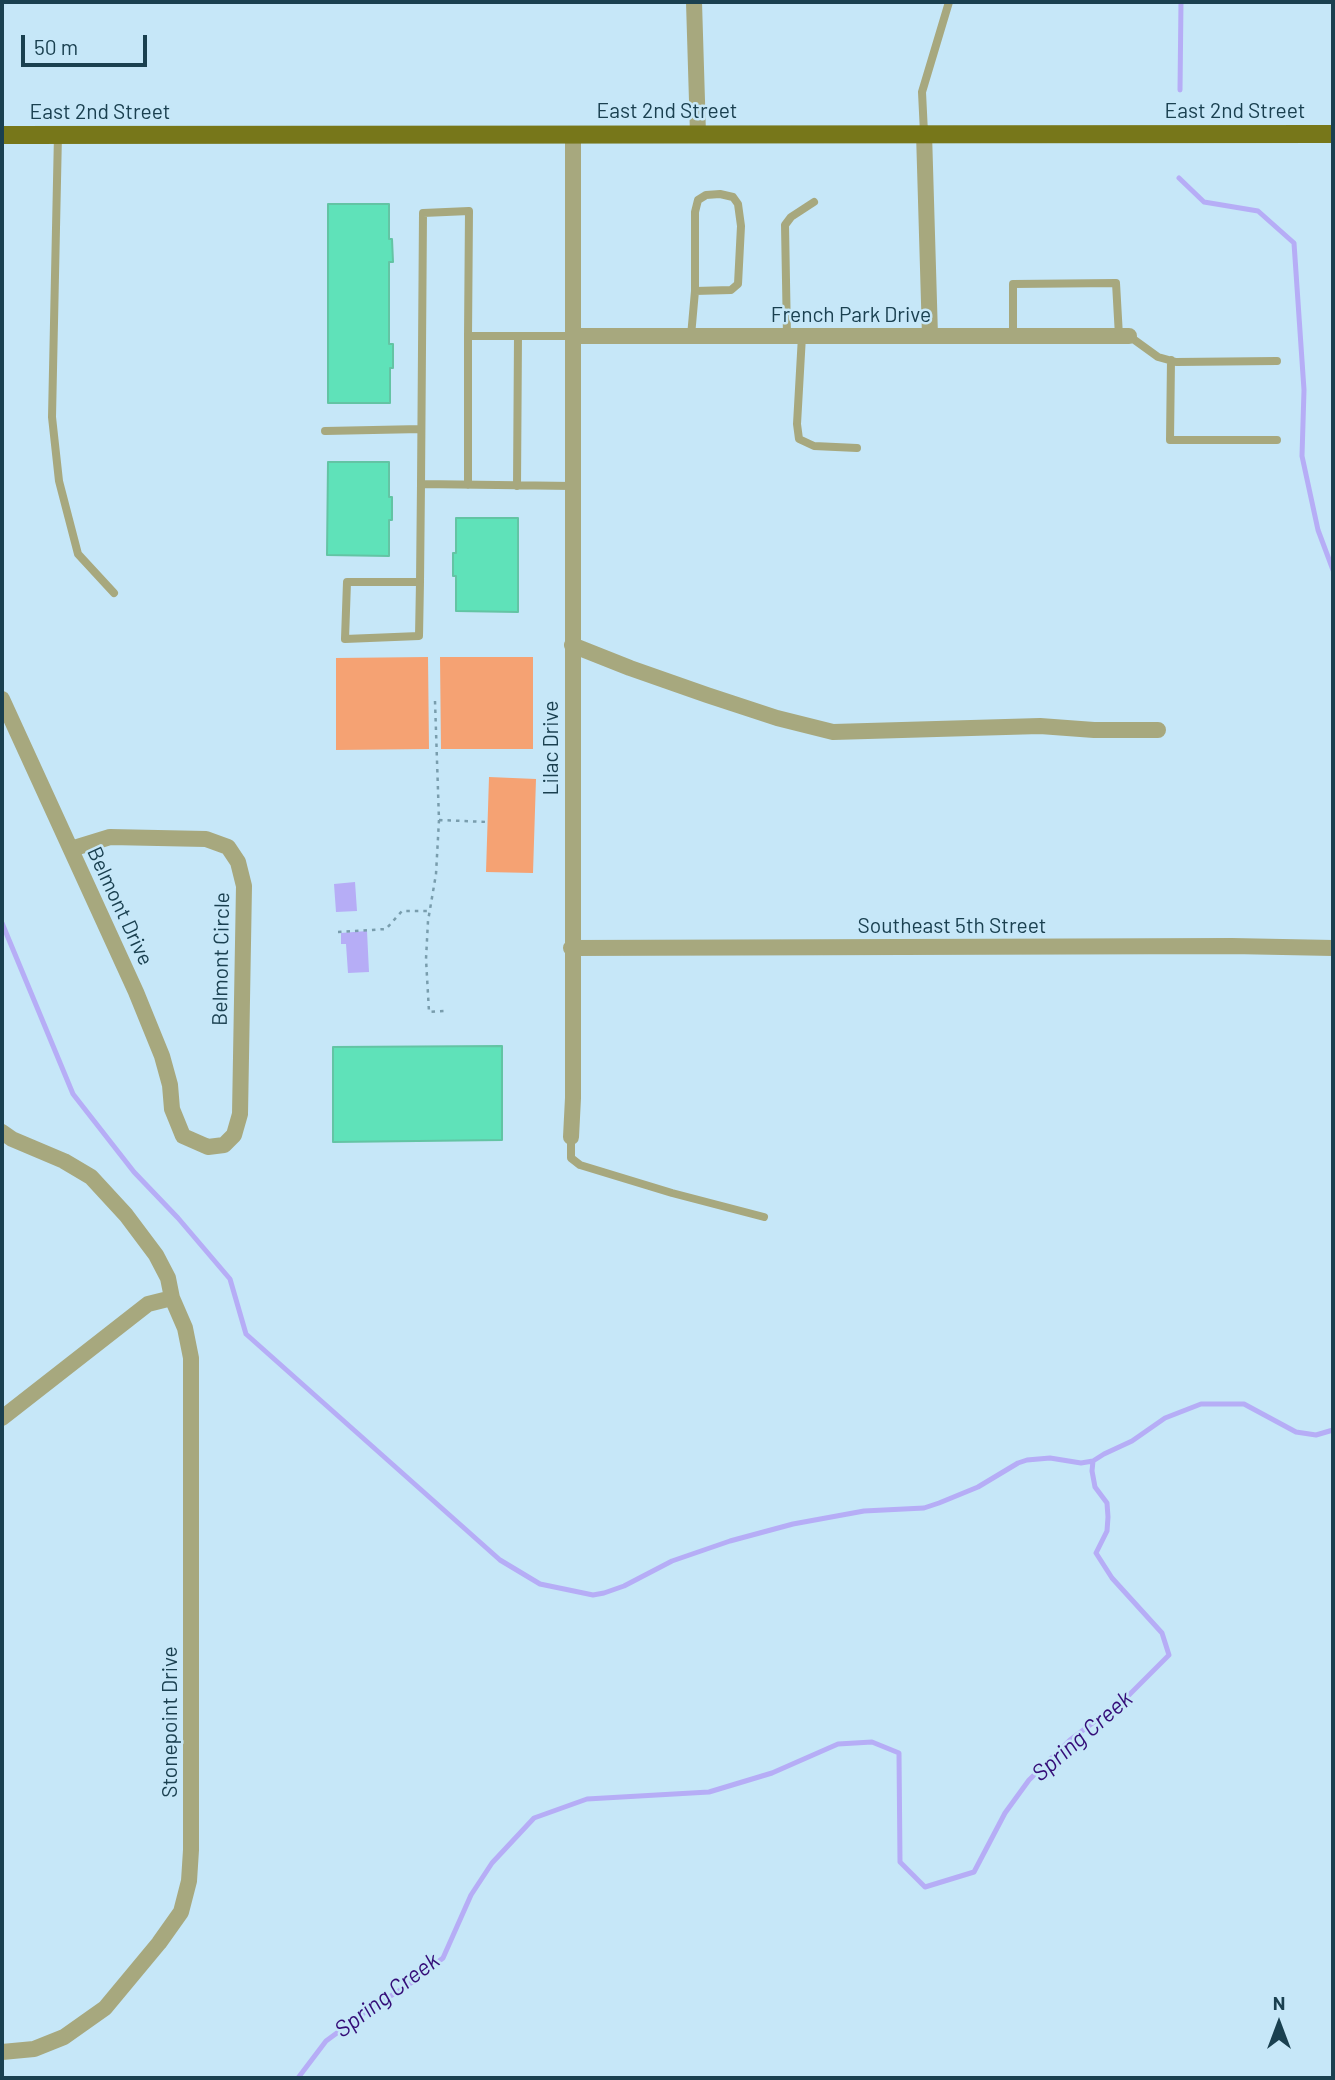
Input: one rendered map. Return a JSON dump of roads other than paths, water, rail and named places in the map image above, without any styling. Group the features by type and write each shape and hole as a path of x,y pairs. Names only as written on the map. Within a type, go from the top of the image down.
{"main road":[{"name":"East 2nd Street","path":"2,135 1333,134"}],"street":[{"path":"694,2 698,134"},
{"path":"924,133 930,336"},
{"name":"Lilac Drive","path":"571,1137 573,134"},
{"name":"French Park Drive","path":"573,336 1124,336"},
{"path":"572,645 777,719 832,732 1040,726 1094,730 1158,730"},
{"name":"Belmont Drive","path":"2,699 136,992 162,1056 170,1085 172,1109 183,1136"},
{"name":"Belmont Circle","path":"71,849 110,837 206,839 228,847 238,862 243,886 240,1114 234,1135 224,1145 208,1147 183,1136"},
{"name":"Southeast 5th Street","path":"571,948 1333,948"},
{"name":"Stonepoint Drive","path":"2,1132 91,1177 126,1215 156,1255 168,1278 172,1298 185,1328 191,1358 191,1850 189,1881 181,1912 105,2008 64,2037 34,2049 2,2052"},
{"path":"2,1418 148,1304 172,1298"}],"lane":[{"path":"924,133 922,92 948,2"},
{"path":"58,135 52,417 59,481 78,554 114,593"},
{"path":"691,336 695,292 695,212 698,200 706,195 733,197 738,204 741,226 738,285 731,290 695,292"},
{"path":"814,202 791,217 785,225 799,439 814,446 857,448"},
{"path":"420,582 347,582 345,639 419,636 420,582 421,484 423,213 469,211 468,485"},
{"path":"1013,336 1013,284 1116,282 1124,336 1158,357 1171,360 1276,361"},
{"path":"468,336 573,336"},
{"path":"517,486 518,336"},
{"path":"1171,360 1170,440 1277,440"},
{"path":"325,430 421,429"},
{"path":"421,484 573,486"},
{"name":"Lilac Drive","path":"571,1137 570,1158 580,1165 685,1197 764,1217"}],"waterway":[{"path":"1180,90 1181,2"},
{"path":"1179,178 1204,202 1258,211 1294,243 1304,390 1302,456 1318,530 1333,570"},
{"path":"2,923 73,1094 134,1172 230,1279 246,1334 500,1560 540,1584 593,1595 604,1593 624,1586 672,1561 730,1541 793,1524 864,1511 924,1508 978,1487 1027,1460 1050,1458 1081,1463 1093,1461"},
{"name":"Spring Creek","path":"298,2078 326,2041 443,1958 471,1895 492,1863 534,1818 587,1799 709,1792 772,1773 838,1744 872,1742 899,1753 900,1862 925,1887 974,1872 1005,1813 1029,1780 1070,1740 1126,1698 1169,1655 1162,1633 1112,1578 1096,1553 1107,1531 1108,1517 1107,1503 1095,1487 1093,1461 1132,1441 1165,1418 1201,1404 1244,1404 1296,1432 1316,1435 1333,1430"}]}
